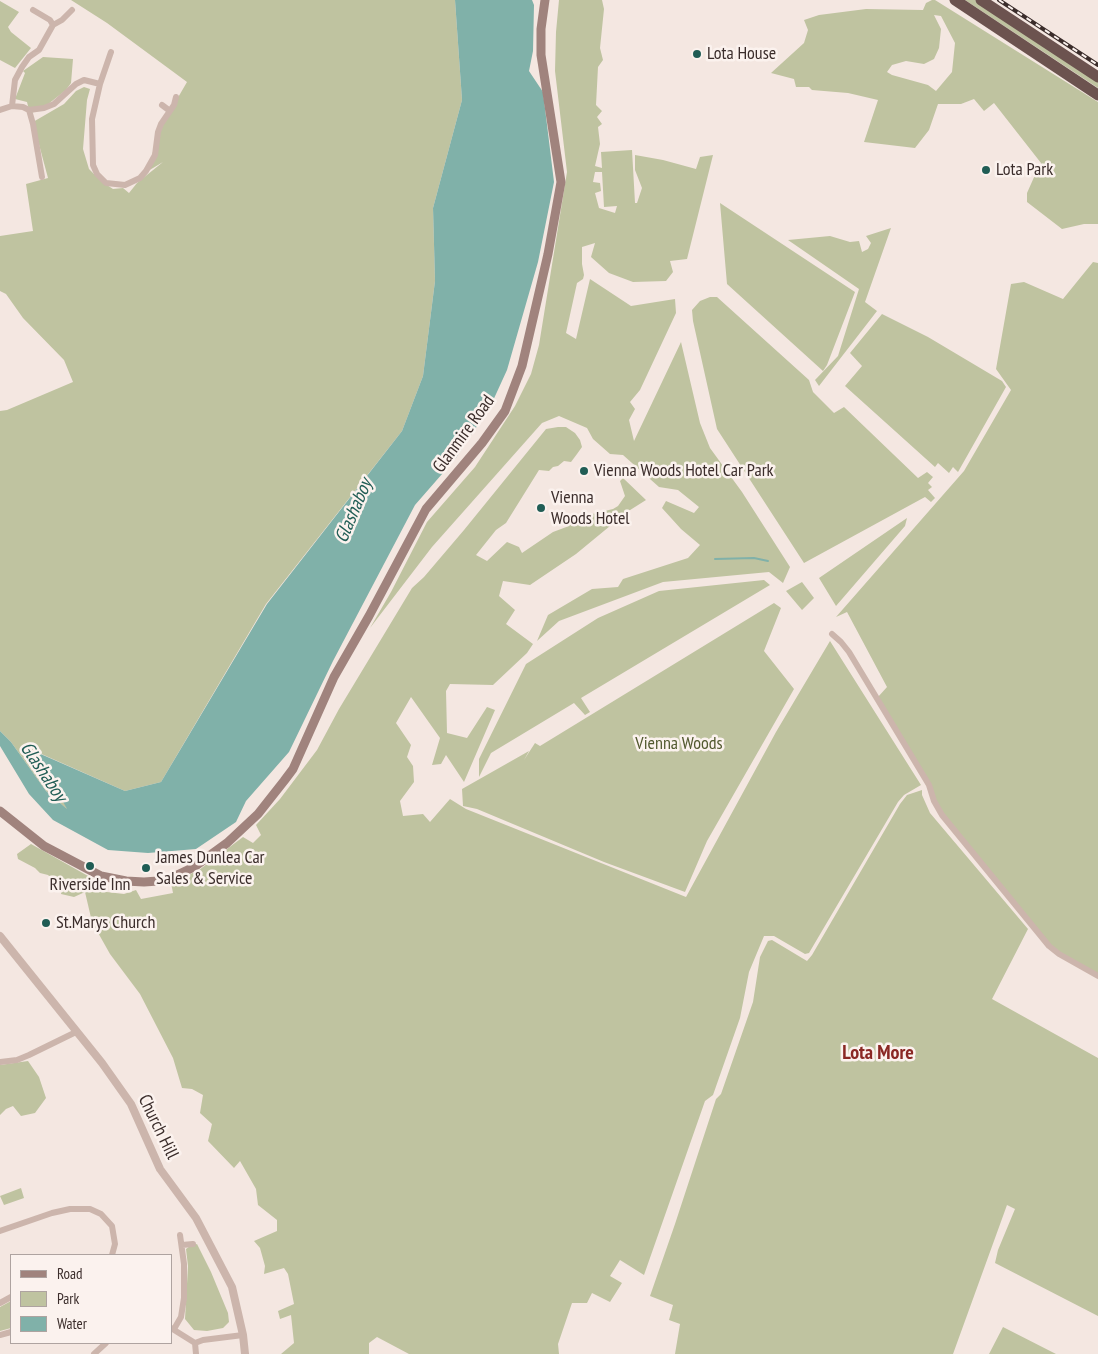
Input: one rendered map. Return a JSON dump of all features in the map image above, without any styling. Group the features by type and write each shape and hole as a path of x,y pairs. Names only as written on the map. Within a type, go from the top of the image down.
{"highway":[{"path":"955,0 1098,95"},
{"path":"981,0 1098,77"}],"main road":[{"name":"Glanmire Road","path":"0,811 44,846 71,862 101,876 126,881 158,881 194,868 227,843 258,814 293,769 334,677 426,509 482,443 505,411 522,366 548,254 561,182 541,55 541,29 545,0"}],"street":[{"path":"33,10 50,20 54,25"},
{"path":"12,106 15,80 29,57 39,50 54,25 72,10"},
{"path":"111,52 100,84 92,119 93,165 97,174 106,183 125,185 140,178 155,155 158,132 165,117 174,106 176,97"},
{"path":"0,110 12,106 30,110 44,108 54,104 76,84 84,80 100,84"},
{"path":"162,105 170,111"},
{"path":"30,110 42,177"},
{"path":"832,634 849,652 929,785 934,801 942,815 1049,946 1059,954 1098,976"},
{"name":"Church Hill","path":"0,936 106,1068 136,1113 160,1169 200,1227 232,1287 243,1335 245,1354"},
{"path":"0,1062 17,1060 76,1032"},
{"path":"0,1231 37,1217 63,1210 90,1209 101,1214 112,1226 116,1244 112,1254"},
{"path":"180,1235 184,1264 184,1298 181,1317 172,1328 195,1343"},
{"path":"182,1244 193,1244"},
{"path":"195,1343 203,1340 243,1335"},
{"path":"195,1343 196,1354"},
{"path":"94,1354 105,1344"}],"green space":[{"path":"71,0 455,0 462,100 433,208 435,281 423,376 402,431 266,604 161,782 125,791 37,752 68,810 46,791 11,742 0,731 0,411 7,410 73,382 64,360 23,318 6,294 0,291 0,236 33,231 26,184 48,178 33,122 64,104 76,91 84,87 90,89 87,100 83,149 89,169 101,181 113,189 123,188 129,193 137,183 163,162 148,171 158,132 187,82 107,23"},
{"path":"559,0 602,0 604,9 600,48 603,60 598,67 596,105 602,111 597,117 602,124 598,127 600,144 595,166 602,168 601,152 632,150 635,203 637,203 642,188 635,170 635,155 696,169 700,157 713,155 687,259 670,261 673,272 666,281 633,282 609,273 591,257 595,243 582,247 584,275 583,279 577,283 566,333 576,339 590,279 631,306 675,299 676,313 640,390 630,402 635,409 629,420 634,441 681,342 700,423 710,448 742,492 790,567 783,583 769,572 663,582 559,621 537,641 548,615 592,589 618,587 623,579 688,558 700,545 681,529 662,508 666,501 694,513 699,507 678,490 659,487 623,455 610,454 593,439 587,428 559,416 542,423 432,547 370,628 427,522 475,467 515,406 531,374 539,345 567,172 555,71","holes":["595,172 602,172 604,207 617,206 615,213 599,208 595,193 601,191 600,183 593,182"]},
{"path":"935,0 1098,102 1098,224 1084,224 1062,229 1027,202 1027,193 1035,175 1040,177 1043,168 994,103 984,111 974,99 961,104 938,104 929,130 915,148 864,142 878,100 848,93 796,87 794,79 771,73 804,43 808,30 804,20 819,15 866,9 923,10 926,3","holes":["934,15 941,16 955,43 952,72 936,91 928,85 887,72 892,65 906,61 924,64 934,59 939,48 941,29"]},
{"path":"965,0 975,0 1098,80 1098,88"},
{"path":"0,1 19,12 8,27 11,32 31,48 15,68 0,60"},
{"path":"43,57 73,59 71,83 66,90 47,105 30,114 27,102 15,99 25,73 23,71"},
{"path":"720,203 855,292 823,371 727,284"},
{"path":"891,228 865,302 877,311 819,386 815,380 838,356 859,289 788,240 830,236 850,242 859,241 862,252 868,249 871,243 866,236"},
{"path":"1093,262 1098,263 1098,975 1052,949 933,802 929,784 878,697 887,687 847,612 836,617 964,471 1011,390 996,369 1011,284 1024,282 1063,299"},
{"path":"710,297 717,297 809,380 813,392 834,413 844,407 918,478 927,472 933,477 928,483 932,487 928,490 935,498 931,502 925,497 804,563 717,429 692,310 700,301"},
{"path":"882,314 928,337 1002,381 1006,387 958,472 953,467 949,473 938,463 935,467 845,386 862,366 850,353"},
{"path":"566,427 575,433 582,447 571,462 564,461 549,471 539,470 506,523 496,530 476,555 487,561 507,542 519,547 522,553 553,532 569,526 572,519 613,509 618,506 625,496 620,481 623,478 646,500 627,512 576,554 530,585 503,581 499,596 515,610 506,624 533,644 527,653 493,685 450,684 446,691 447,733 467,738 487,707 495,710 464,782 446,755 441,764 432,765 440,738 411,697 396,723 411,745 407,757 413,766 414,782 400,801 403,816 423,814 430,822 450,799 466,809 686,897 776,732 830,641 921,785 904,795 898,802 809,953 805,954 774,936 764,936 749,972 740,1018 713,1095 705,1101 644,1275 620,1260 610,1276 622,1283 610,1302 592,1293 587,1303 572,1303 558,1344 559,1354 409,1354 377,1337 369,1343 369,1354 281,1354 294,1343 291,1315 280,1319 278,1311 294,1304 288,1274 284,1268 264,1274 265,1266 260,1248 254,1241 277,1231 277,1220 258,1205 256,1189 240,1161 234,1168 208,1141 212,1124 200,1113 203,1095 192,1089 182,1088 173,1058 140,994 110,954 92,922 85,892 74,897 61,894 62,888 48,875 40,873 35,868 18,859 17,854 31,844 97,881 98,891 124,894 136,890 141,899 173,893 171,883 199,870 243,837 253,843 261,835 256,825 280,799 317,750 339,709 412,588 424,577 464,530 546,429"},
{"path":"907,518 905,526 836,606 819,578"},
{"name":"Vienna Woods","path":"764,580 770,585 581,698 590,712 585,715 574,703 491,753 479,777 479,759 526,664 598,618 659,591"},
{"path":"802,582 814,598 802,610 786,591"},
{"name":"Vienna Woods","path":"774,603 781,608 764,651 794,689 707,841 685,892 604,862 477,809 463,806 462,789 529,751 524,760 535,743 540,746"},
{"path":"922,790 922,795 930,813 1028,929 992,999 1098,1058 1098,1316 995,1263 998,1250 1015,1209 1007,1205 953,1354 675,1354 680,1324 669,1320 673,1305 650,1296 716,1099 721,1094 753,1002 760,957 768,941 772,940 807,961 900,804 907,795"},
{"path":"28,1061 39,1077 46,1098 35,1113 21,1116 13,1106 6,1109 0,1115 0,1065"},
{"path":"21,1188 24,1198 4,1205 0,1196"},
{"path":"197,1244 228,1313 229,1322 223,1328 207,1331 194,1330 185,1319 188,1266 186,1249"},
{"path":"10,1302 10,1328 0,1331 0,1307"},
{"path":"1003,1327 1056,1354 989,1354"}],"water":[{"name":"Glashaboy","path":"455,0 532,0 534,5 533,51 529,71 543,92 554,182 538,262 507,370 491,405 456,458 415,505 333,661 289,752 246,801 236,822 196,849 148,853 108,850 53,820 29,794 0,746 0,731 11,742 46,791 67,809 36,752 125,791 161,782 267,604 402,431 423,376 435,281 433,208 462,100"}],"waterway":[{"path":"715,559 754,558 768,561"}],"railway":[{"path":"999,0 1098,65"}],"place":[{"name":"Lota House","path":"697,54"},
{"name":"Lota Park","path":"986,170"},
{"name":"Vienna Woods Hotel Car Park","path":"584,471"},
{"name":"Vienna Woods Hotel","path":"541,508"},
{"name":"Riverside Inn","path":"90,866"},
{"name":"James Dunlea Car Sales & Service","path":"146,868"},
{"name":"St.Marys Church","path":"46,923"}],"district":[{"name":"Lota More","path":"878,1053"}]}
